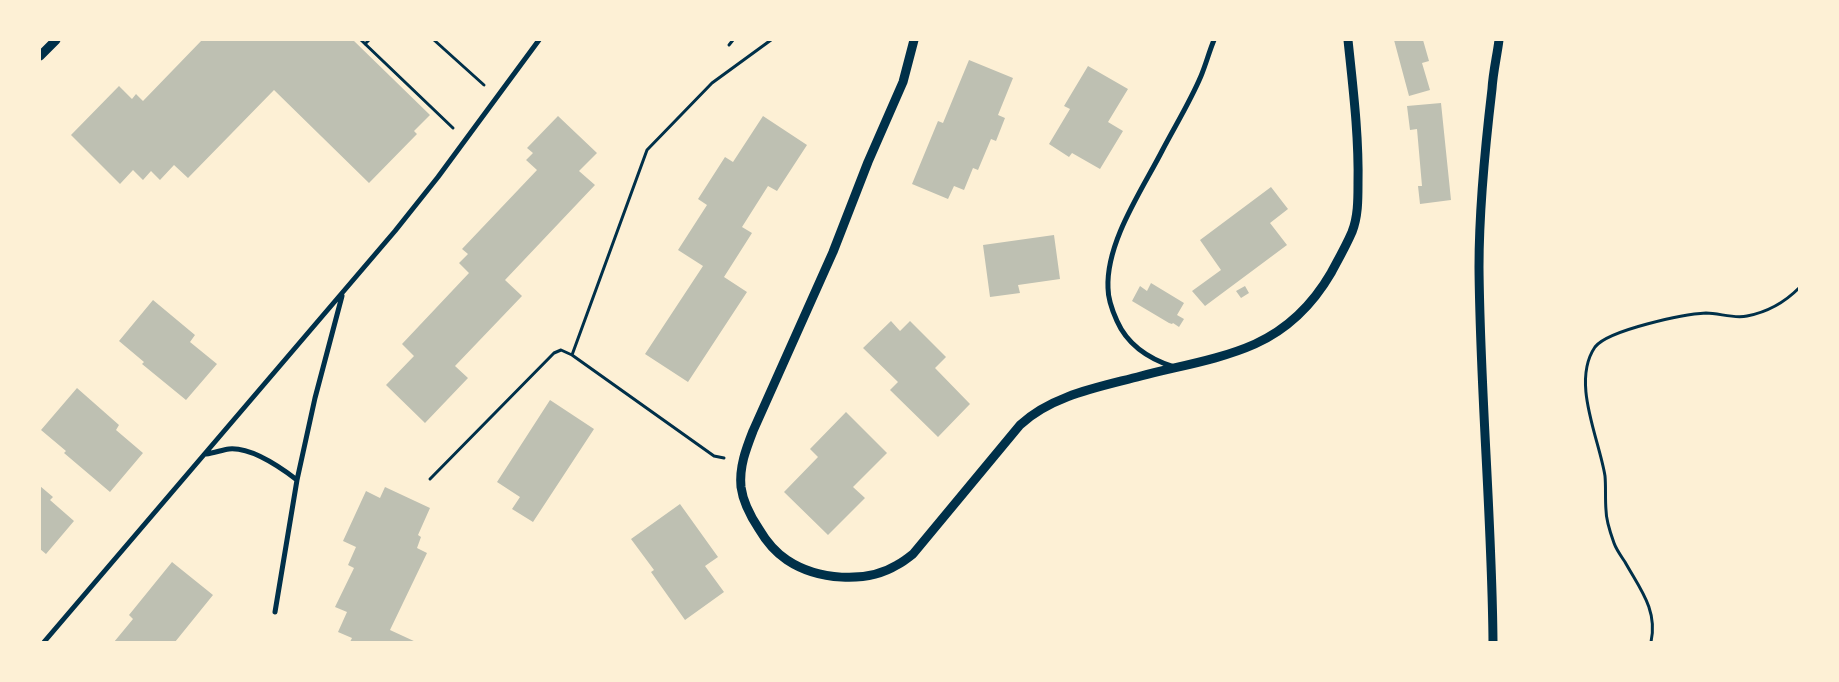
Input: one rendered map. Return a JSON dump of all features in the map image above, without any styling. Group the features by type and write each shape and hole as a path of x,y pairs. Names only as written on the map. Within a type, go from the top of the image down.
{"street":[{"path":"41,53 56,40"},
{"path":"44,642 206,454 432,184 539,40"},
{"path":"914,40 903,82 868,162 833,252 745,450 741,469 741,487 750,512 763,537 788,561 807,570 822,574 851,577 882,572 897,566 913,554 1020,425 1029,416 1046,406 1068,396 1234,352 1256,344 1282,328 1301,313 1321,290 1334,266 1352,231 1358,204 1359,151 1348,40"},
{"path":"1175,367 1157,362 1144,354 1121,329 1111,306 1108,288 1109,272 1113,254 1124,224 1200,77 1214,40"},
{"path":"1492,642 1492,590 1483,420 1479,266 1482,180 1498,40"},
{"path":"275,612 297,480 342,293"},
{"path":"206,454 231,449 256,455 278,466 297,480"}],"path":[{"path":"361,40 453,128"},
{"path":"365,44 369,40"},
{"path":"434,40 485,86"},
{"path":"729,44 733,40"},
{"path":"572,355 647,150 712,83 771,40"},
{"path":"1651,642 1652,616 1648,601 1614,545 1606,512 1605,477 1588,410 1586,374 1590,360 1596,346 1608,337 1678,317 1707,313 1744,317 1765,312 1787,300 1799,288"},
{"path":"430,479 554,353 561,350 572,355 714,456 724,458"}],"building":[{"path":"202,40 353,40 430,115 414,131 417,134 369,183 274,90 188,178 174,165 160,180 151,171 143,180 133,170 120,184 71,135 119,86 132,99 136,94 143,101"},
{"path":"1394,40 1423,40 1429,61 1422,63 1430,90 1409,96"},
{"path":"969,60 1013,78 998,115 1005,118 996,141 991,139 978,170 973,168 964,190 954,186 948,199 912,184 938,121 943,123"},
{"path":"1088,66 1128,89 1108,122 1123,131 1100,169 1072,153 1069,157 1049,144 1070,109 1064,106"},
{"path":"1441,103 1451,200 1420,204 1418,186 1422,186 1417,129 1410,130 1407,106"},
{"path":"558,116 597,153 579,171 595,185 505,280 522,296 455,366 468,378 425,423 386,385 414,356 402,344 469,273 459,263 468,254 462,249 537,170 526,160 533,153 527,148"},
{"path":"763,116 807,145 777,191 768,186 742,227 752,233 724,277 747,292 688,382 645,354 703,266 678,250 707,205 698,199 725,157 733,162"},
{"path":"1271,187 1288,209 1270,223 1287,245 1205,306 1192,291 1221,270 1200,240"},
{"path":"1054,235 1060,279 1018,285 1020,293 990,297 983,245"},
{"path":"1151,283 1184,303 1177,315 1184,319 1179,327 1132,301 1140,286 1147,291"},
{"path":"1245,286 1249,293 1241,298 1236,291"},
{"path":"153,300 195,335 190,342 217,364 186,400 142,364 144,362 119,341"},
{"path":"891,321 900,331 910,321 946,357 935,368 970,404 938,437 890,390 898,382 863,348"},
{"path":"77,388 119,425 116,430 143,453 110,492 64,453 66,451 41,430"},
{"path":"550,400 594,429 533,522 512,509 520,497 497,482"},
{"path":"846,412 887,453 853,487 865,498 828,535 784,492 818,457 810,449"},
{"path":"40,486 53,497 50,500 74,521 46,554 40,549"},
{"path":"385,487 430,508 418,535 421,537 417,548 427,553 390,630 416,642 350,642 352,638 338,632 347,612 335,607 354,568 348,565 356,547 343,541 366,491 380,498"},
{"path":"680,504 718,557 705,566 724,592 685,620 651,572 654,570 631,539"},
{"path":"172,562 213,595 175,642 114,642 133,619 129,615"}]}
